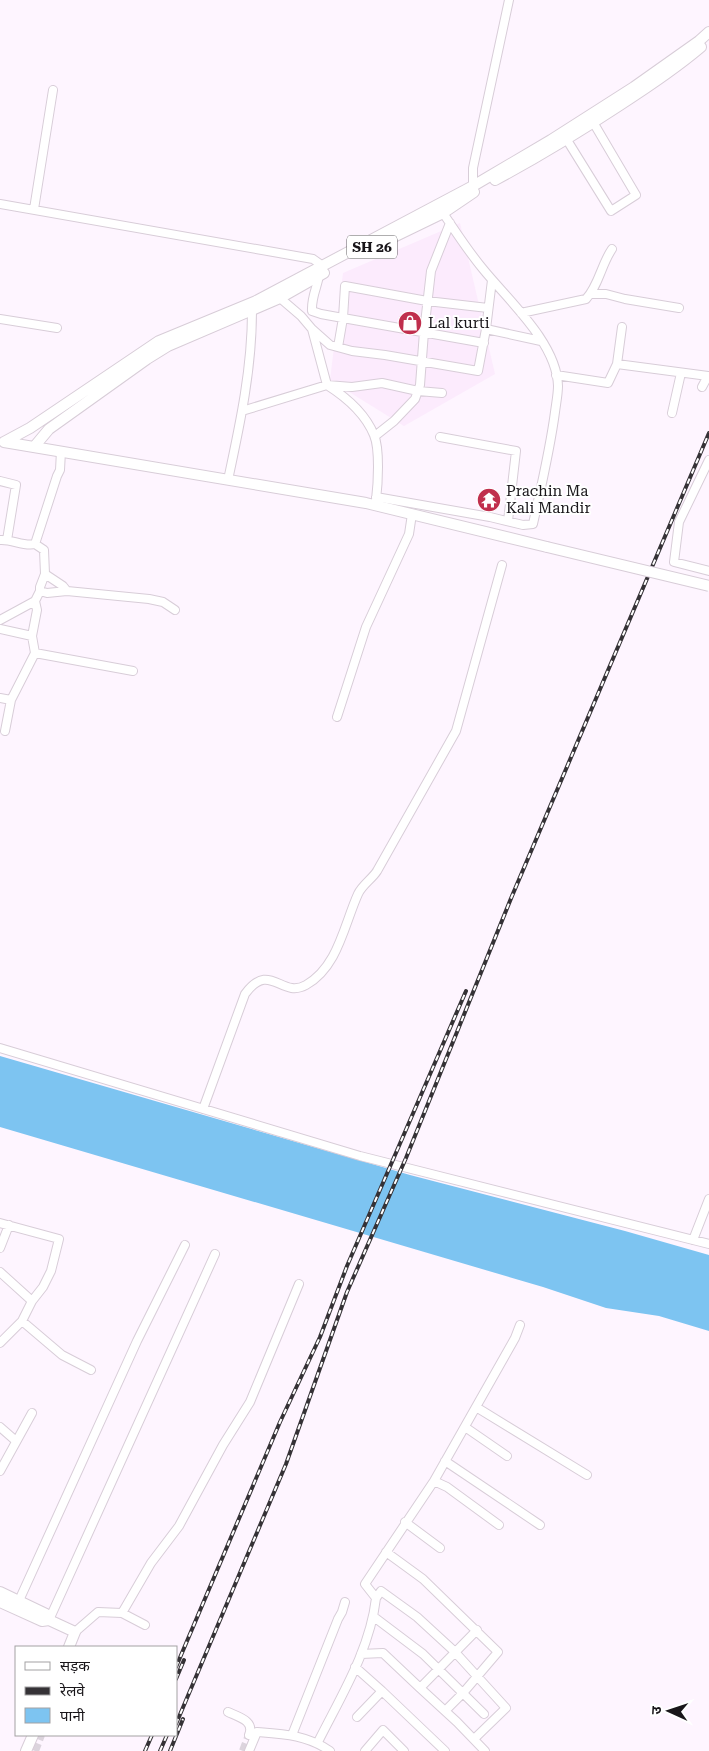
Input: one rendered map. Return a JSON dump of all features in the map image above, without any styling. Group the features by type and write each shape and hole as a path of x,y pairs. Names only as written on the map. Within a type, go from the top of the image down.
{"main road":[{"path":"2,441 30,428 159,341 320,271 473,189 634,87 709,32"},
{"name":"SH 26","path":"34,447 49,428 168,346 252,312 280,298 320,271 443,213 473,189 567,140 676,68 709,40"},
{"path":"2,441 228,480 376,501 412,514 709,586"},
{"path":"0,1592 42,1621 49,1620 75,1632 68,1646"},
{"path":"0,1602 17,1605"},
{"path":"26,1751 32,1736"}],"street":[{"path":"473,189 473,168 509,0"},
{"path":"34,209 53,90"},
{"path":"567,140 611,211 636,195 593,122"},
{"path":"0,204 313,259 320,264 320,271 311,300 312,311 484,343"},
{"path":"312,329 327,384 345,396 366,420 375,436 378,474 376,501 508,521 523,525 533,524 552,431 558,385 553,362 521,313 465,246 443,213"},
{"path":"375,436 394,421 414,399 420,386 431,271 450,223"},
{"path":"521,313 586,300 591,294 604,260 612,249"},
{"path":"280,298 301,316 312,329 330,344 338,347 352,352 372,353 478,371 484,343 492,280"},
{"path":"338,347 343,318 345,286 427,301 488,308"},
{"path":"591,294 606,294 679,308"},
{"path":"301,316 312,307"},
{"path":"228,480 242,411 252,346 252,312"},
{"path":"0,320 57,328"},
{"path":"556,375 608,383 617,364 622,327"},
{"path":"486,329 541,341"},
{"path":"617,364 708,376 702,387"},
{"path":"672,414 681,373"},
{"path":"242,411 327,384 352,387 382,383 418,391 442,393"},
{"path":"440,437 516,451 508,521"},
{"path":"35,544 60,470 61,451"},
{"path":"709,460 707,470 679,522 674,562 709,571"},
{"path":"0,481 16,485 3,540 30,545 35,544 44,550 45,574 40,592 35,601 0,620"},
{"path":"337,717 366,628 409,534 412,514"},
{"path":"203,1109 245,994 252,985 257,980 292,988 307,985 322,971 337,950 359,892 378,871 456,731 502,565"},
{"path":"45,574 63,586 67,591"},
{"path":"40,592 67,591 149,599 163,602 175,610"},
{"path":"5,731 11,700 35,653 32,636 37,610 35,601"},
{"path":"0,629 32,636"},
{"path":"35,653 133,671"},
{"path":"0,698 11,700"},
{"path":"0,1048 360,1156 709,1244"},
{"path":"693,1240 709,1199"},
{"path":"0,1223 59,1239 51,1271 43,1287 32,1301 22,1321 0,1343"},
{"path":"0,1248 9,1225"},
{"path":"17,1605 137,1341 185,1245"},
{"path":"49,1620 215,1254"},
{"path":"0,1272 32,1301"},
{"path":"122,1613 150,1563 179,1526 223,1445 250,1402 299,1284"},
{"path":"22,1321 62,1355 91,1370"},
{"path":"376,1598 365,1584 434,1481 515,1338 520,1324"},
{"path":"476,1407 587,1475"},
{"path":"0,1471 32,1413"},
{"path":"0,1427 16,1441"},
{"path":"465,1427 507,1456"},
{"path":"445,1460 540,1525"},
{"path":"434,1481 447,1487 499,1525"},
{"path":"405,1522 440,1548"},
{"path":"386,1552 422,1579 498,1652 445,1711"},
{"path":"318,1742 361,1654 374,1617 376,1598 381,1591 417,1617 454,1651 506,1708 474,1739"},
{"path":"292,1735 345,1602"},
{"path":"75,1632 98,1612 122,1613 145,1625"},
{"path":"374,1617 423,1654 484,1714"},
{"path":"420,1688 454,1651 477,1630"},
{"path":"361,1654 383,1653 485,1751"},
{"path":"355,1667 382,1690 445,1751"},
{"path":"357,1717 382,1690"},
{"path":"228,1712 248,1722 251,1726 252,1733 249,1751"},
{"path":"365,1751 383,1730 404,1751"},
{"path":"252,1733 292,1735 318,1742 330,1751"}],"shaded area":[{"name":"Lal kurti","path":"460,223 495,374 404,426 330,380 343,273"}],"water":[{"path":"0,1056 410,1175 709,1255 709,1331 659,1316 606,1308 543,1287 0,1127"}],"tunnel":[{"path":"243,1751 249,1735"},
{"path":"35,1751 41,1736"}],"railway":[{"path":"178,1719 286,1464 347,1292 406,1158 512,896 709,433"},
{"path":"178,1662 280,1422 320,1337 347,1266 466,991"},
{"path":"178,1674 184,1660"},
{"path":"178,1731 183,1719"},
{"path":"145,1751 152,1736"},
{"path":"160,1751 167,1736"},
{"path":"170,1751 176,1736"}],"place":[{"name":"Lal kurti","path":"410,323"},
{"name":"Prachin Ma Kali Mandir","path":"489,500"}]}
